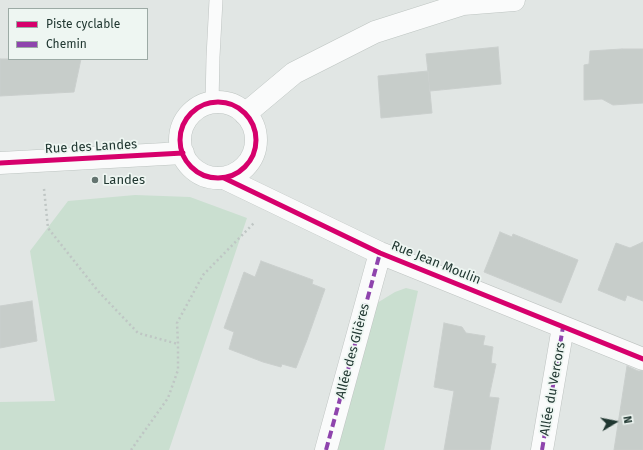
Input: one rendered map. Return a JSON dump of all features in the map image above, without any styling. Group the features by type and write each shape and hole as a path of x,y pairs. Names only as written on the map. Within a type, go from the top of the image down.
{"street":[{"path":"245,114 294,72 375,32 463,4 514,0"},
{"path":"212,103 225,103 234,106 245,114 253,125 256,144 252,158 244,168 232,176 219,178 205,176 188,164 180,141 181,133 186,121 194,111 200,107 212,103"},
{"name":"Rue des Landes","path":"0,163 183,153"},
{"name":"Rue Jean Moulin","path":"224,178 380,253 643,359"},
{"name":"Allée des Glières","path":"326,450 380,253"},
{"name":"Allée du Vercors","path":"542,450 563,327"}],"lane":[{"path":"212,103 216,0"}],"path":[{"path":"41,161 48,228 98,291 138,333 178,344"},
{"path":"131,450 168,398 178,370 177,323 203,275 274,202"}],"green space":[{"path":"135,195 190,197 247,218 169,450 0,450 0,402 55,401 30,251 68,201"},
{"path":"406,288 418,291 384,450 336,450 377,303 395,292"}],"building":[{"path":"498,47 501,84 430,91 426,54"},
{"path":"643,49 643,103 613,105 602,99 584,100 584,65 589,64 590,51"},
{"path":"0,59 81,60 74,92 0,96"},
{"path":"428,71 432,113 381,118 378,76"},
{"path":"500,232 512,237 513,234 578,260 561,303 484,272"},
{"path":"643,242 643,301 627,295 625,301 598,290 616,243 630,248"},
{"path":"261,261 313,280 312,284 325,289 296,368 282,364 281,367 263,362 229,349 234,332 224,328 244,272 255,277"},
{"path":"32,301 37,341 0,348 0,306"},
{"path":"444,323 462,327 466,333 485,336 483,345 493,347 491,363 496,364 489,397 499,398 490,450 444,450 454,391 434,387"},
{"path":"627,366 638,371 643,371 643,450 614,450"}],"marked path":[{"path":"326,450 380,253"},
{"path":"542,450 563,327"}],"cycle path":[{"path":"218,102 232,105 245,113 253,126 256,140 253,154 245,167 232,175 218,178 204,175 191,167 183,154 180,140 183,126 191,113 204,105 218,102"},
{"path":"0,163 183,153"},
{"path":"224,178 380,253 643,359"}],"place":[{"name":"Landes","path":"95,180"}]}
